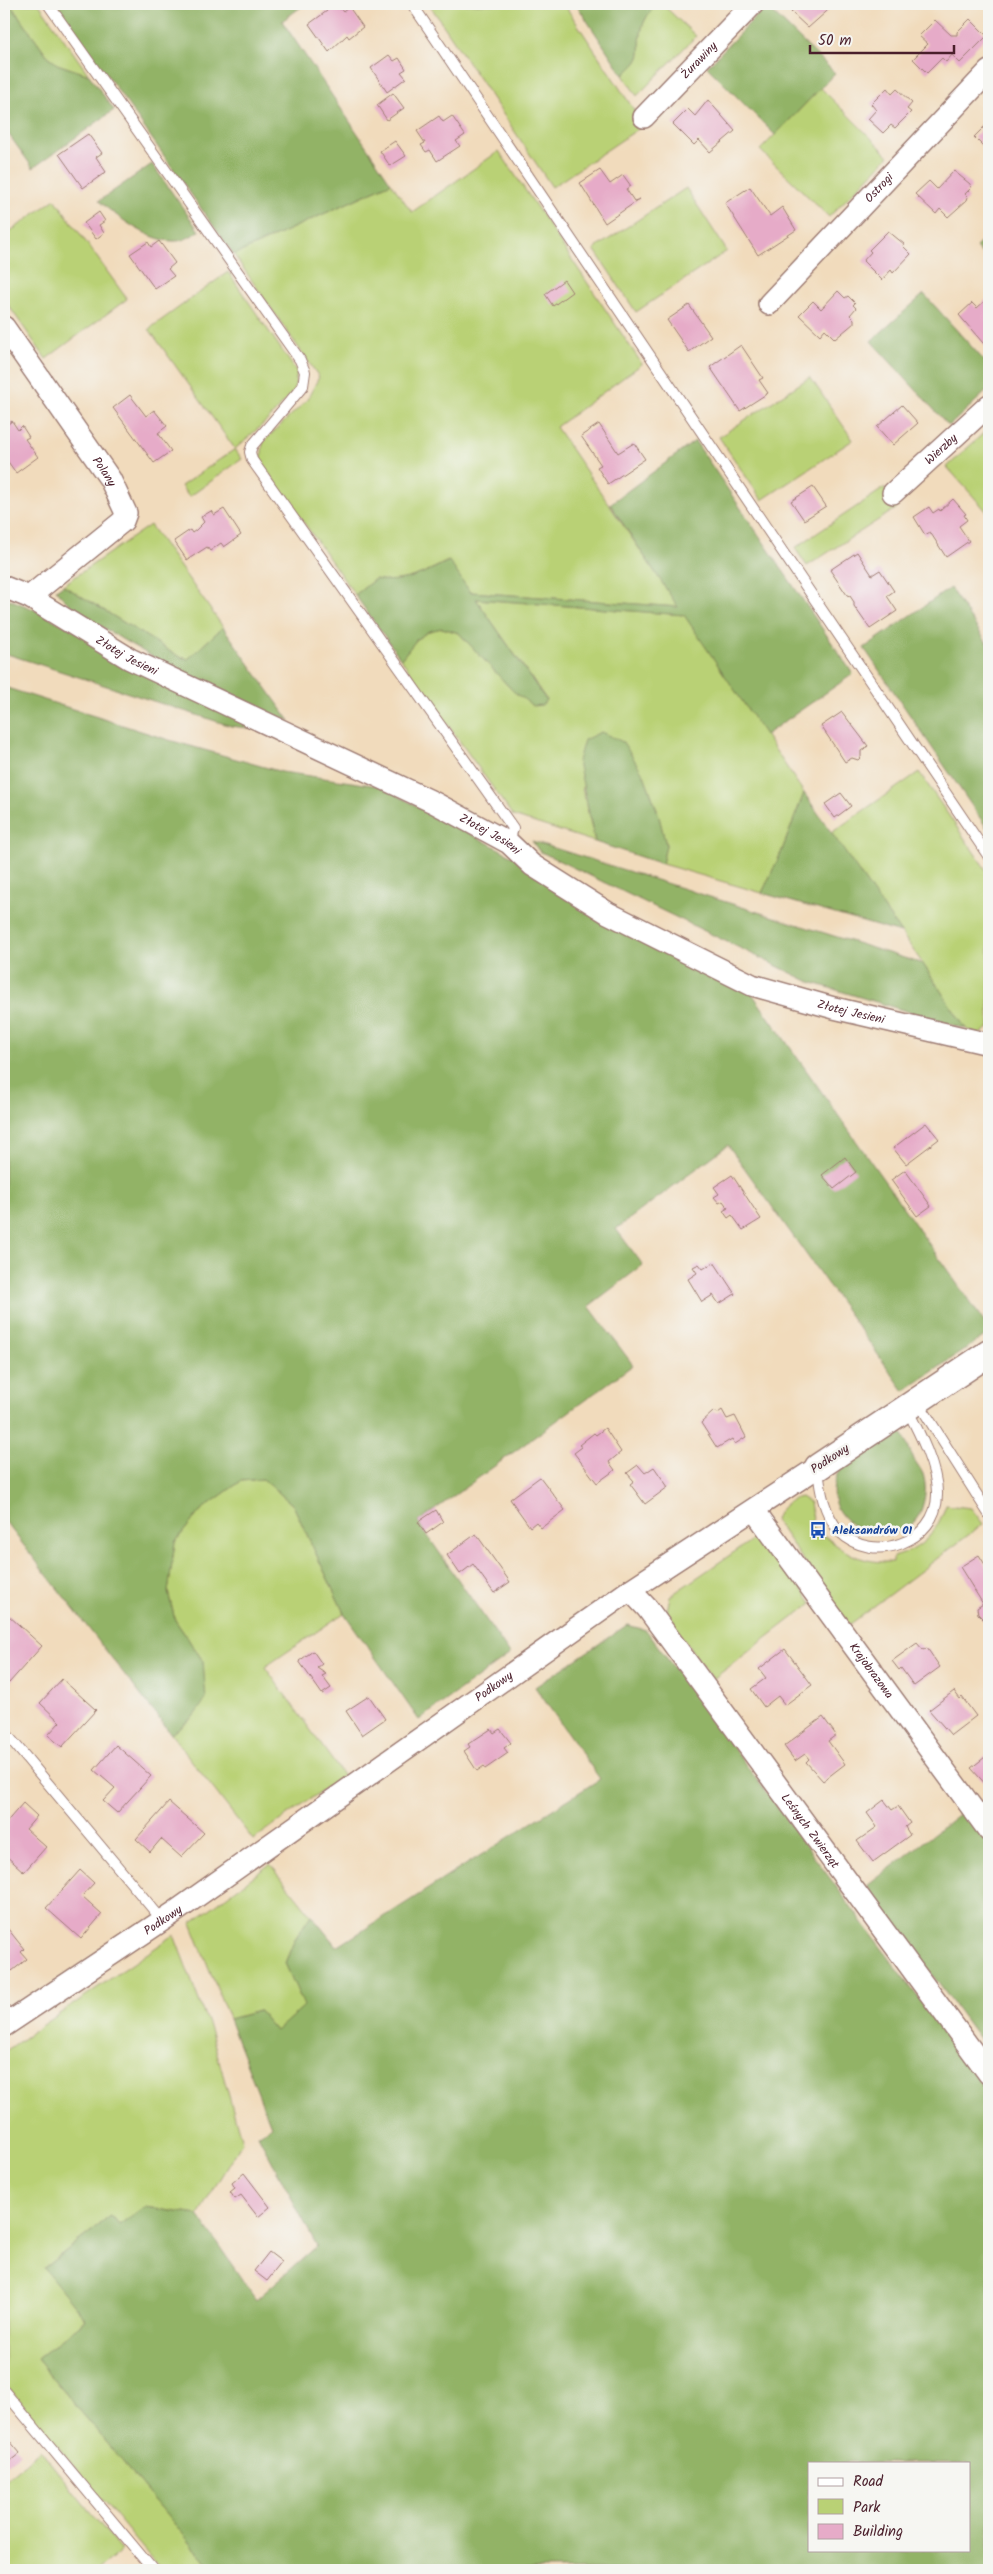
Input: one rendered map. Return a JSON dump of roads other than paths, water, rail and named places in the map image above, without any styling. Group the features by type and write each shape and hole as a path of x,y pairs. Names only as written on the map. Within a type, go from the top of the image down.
{"street":[{"name":"Żurawiny","path":"644,117 753,4"},
{"name":"Ostrogi","path":"769,304 989,72"},
{"name":"Polany","path":"4,327 110,479 126,514 123,521 29,597"},
{"name":"Wierzby","path":"893,493 989,405"},
{"name":"Złotej Jesieni","path":"4,587 29,597 130,659 381,776 509,843 532,865 608,913 752,984 834,1008 989,1043"},
{"name":"Podkowy","path":"6,2018 163,1921 630,1590 754,1510 989,1353"},
{"name":"Krajobrazowa","path":"754,1510 989,1831"},
{"name":"Leśnych Zwierząt","path":"630,1590 647,1608 989,2074"}],"lane":[{"path":"48,4 300,360 305,372 303,386 252,446 250,452 252,460 513,828 509,843"},
{"path":"412,4 989,857"},
{"path":"818,1467 819,1486 826,1512 842,1533 865,1546 879,1548 891,1547 912,1539 930,1522 936,1508 937,1494 931,1466 912,1405"},
{"path":"912,1405 989,1514"},
{"path":"4,1731 163,1921"},
{"path":"4,2391 152,2570"}],"place":[{"name":"Aleksandrów 01","path":"818,1530"}]}
